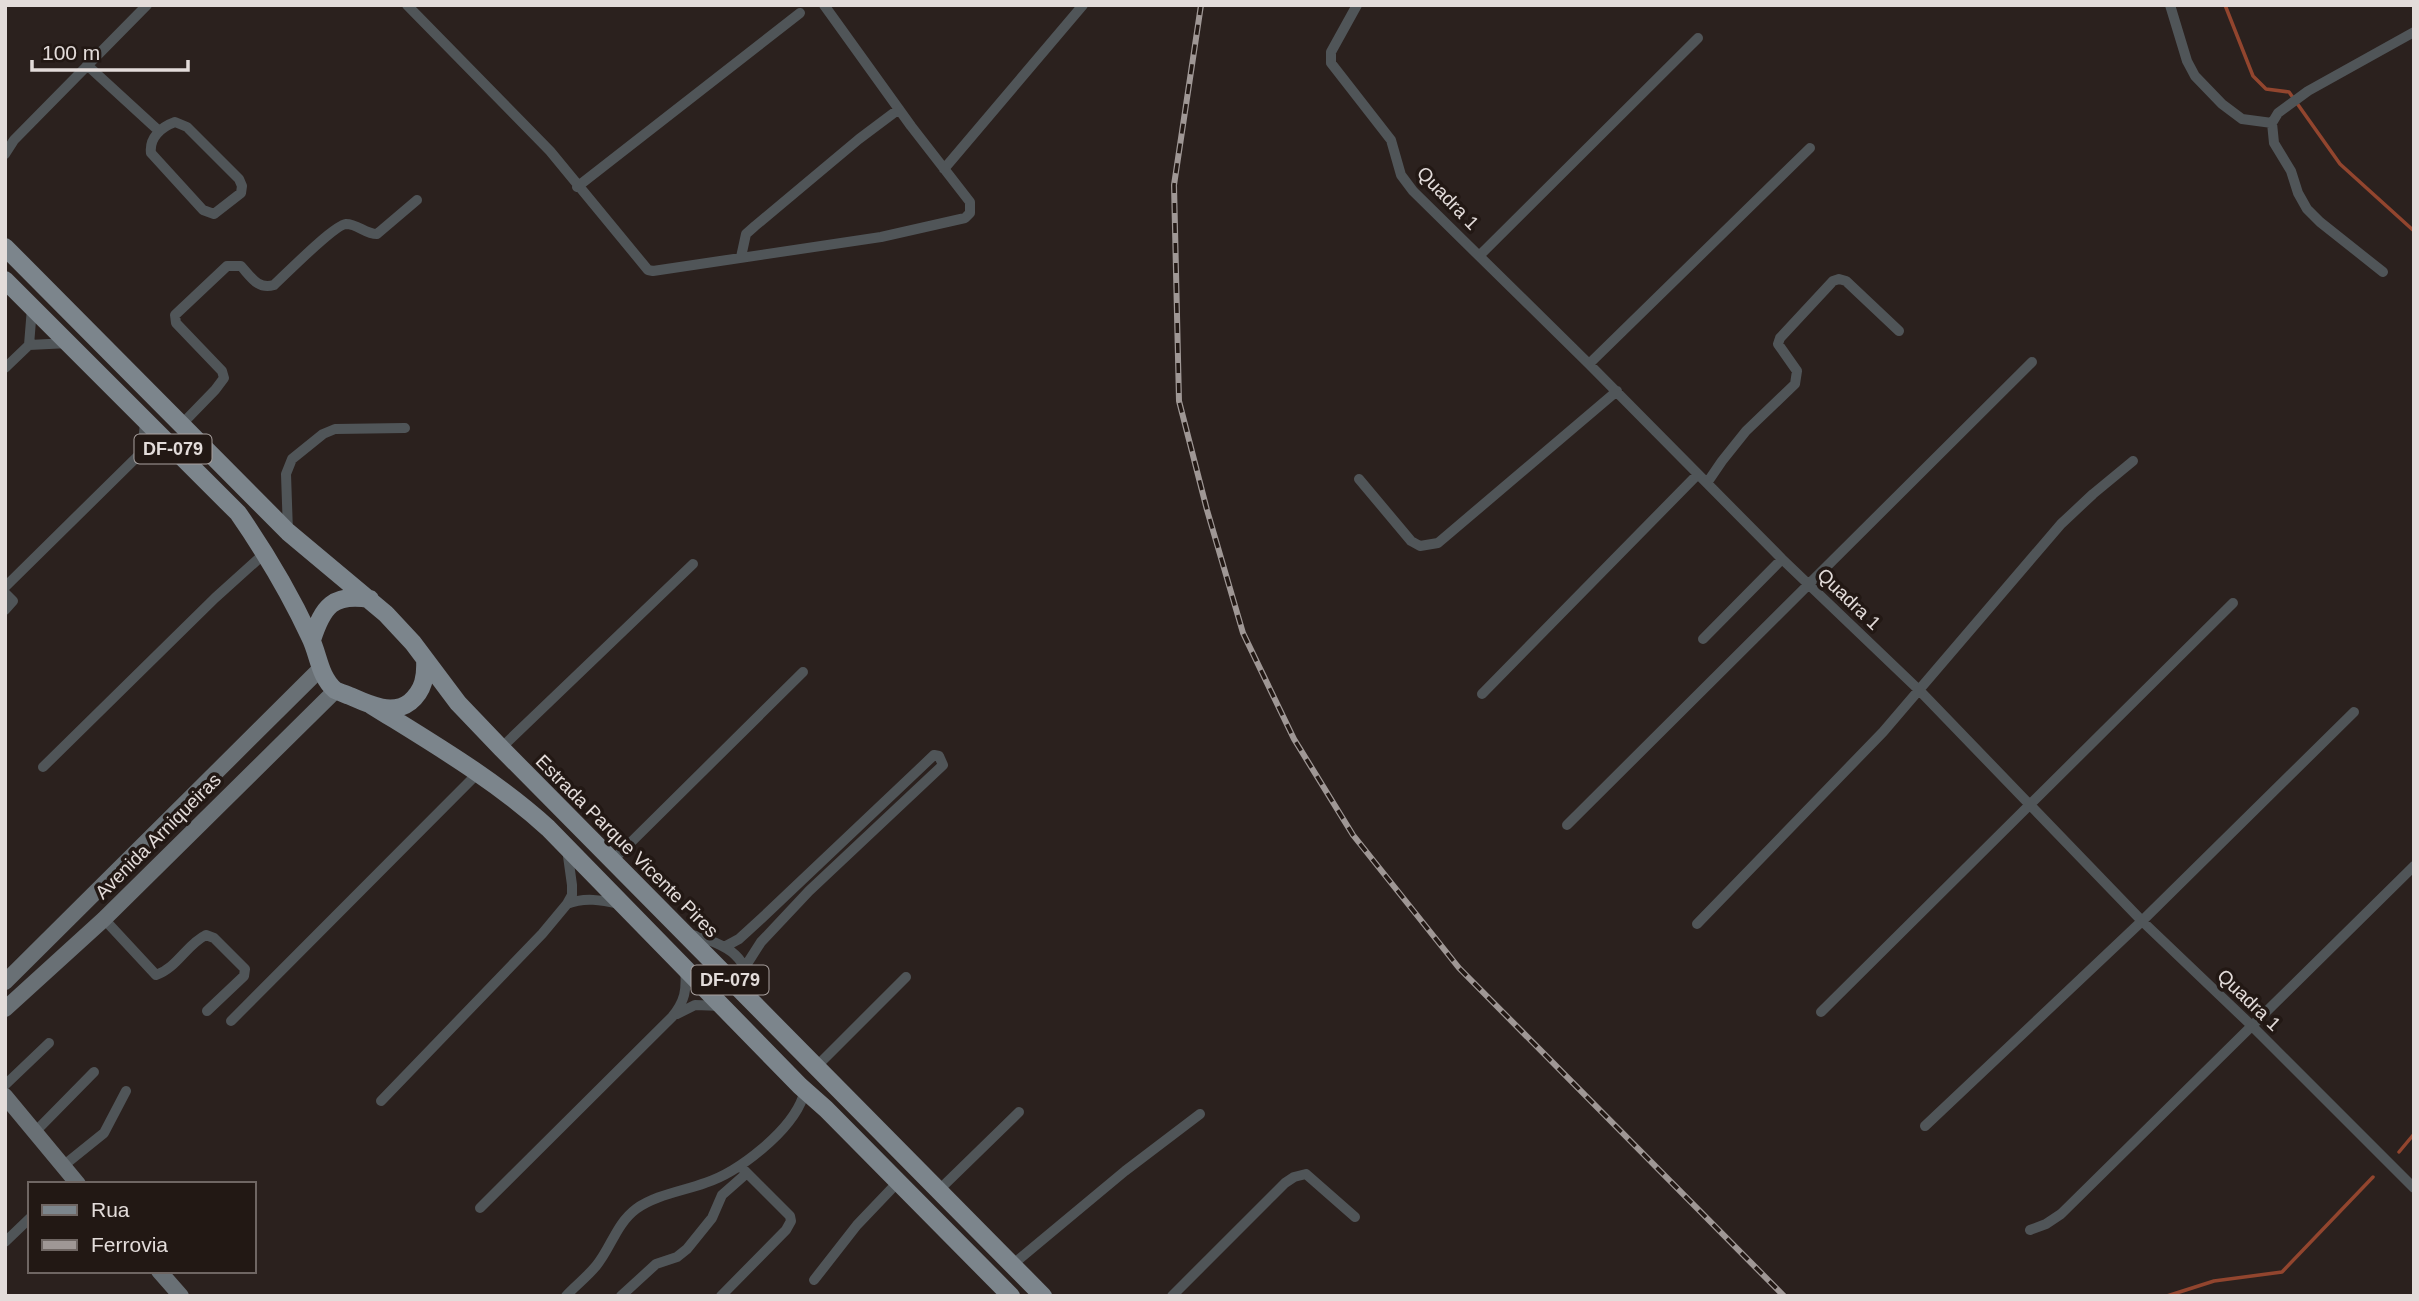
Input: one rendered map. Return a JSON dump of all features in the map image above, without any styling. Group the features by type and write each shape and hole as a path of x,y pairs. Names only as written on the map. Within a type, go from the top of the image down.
{"main road":[{"name":"DF-079","path":"5,247 288,532 370,599 397,625 425,659 426,675 422,687 405,706 388,709 371,705"},
{"name":"DF-079","path":"5,280 237,513 265,553 312,640 320,669 336,690 371,705 479,772 523,805 1011,1296"},
{"path":"312,640 321,615 338,599 351,596 370,599"},
{"name":"Estrada Parque Vicente Pires","path":"425,659 458,703 501,748 1042,1296"},
{"path":"914,1198 939,1191 940,1208 933,1218"}],"street":[{"path":"5,153 10,142 147,5"},
{"path":"407,5 545,146 648,270 664,271 881,237 965,218 971,210 970,202 899,110 824,5"},
{"path":"944,169 1083,5"},
{"name":"Quadra 1","path":"1357,5 1331,52 1331,63 1391,140 1397,166 1405,182 1589,363 1782,559 1920,691 2142,921 2251,1024 2414,1188"},
{"path":"2170,5 2187,61 2195,76 2222,104 2242,119 2275,118 2300,96 2414,32"},
{"path":"577,187 800,13"},
{"path":"1480,255 1698,38"},
{"path":"87,65 159,131"},
{"path":"741,257 746,234 859,139 899,110"},
{"path":"2275,118 2274,142 2308,209 2320,222 2383,272"},
{"path":"175,122 187,127 239,179 241,193 214,214 203,210 151,153 152,142 159,131 175,122"},
{"path":"1589,363 1810,148"},
{"path":"182,424 224,378 222,372 176,323 175,315 227,266 241,266 263,287 274,285 340,225 355,225 366,233 377,234 417,200"},
{"path":"1707,483 1746,432 1797,381 1797,372 1777,344 1833,281 1846,281 1899,331"},
{"path":"29,345 32,308"},
{"path":"5,368 29,345 70,343"},
{"path":"1567,825 2032,362"},
{"path":"1359,479 1411,541 1420,546 1438,543 1617,391"},
{"path":"142,452 145,422"},
{"path":"288,532 286,474 292,459 323,434 335,429 405,428"},
{"path":"5,587 142,452 170,445"},
{"path":"1697,924 1883,732 2061,524 2092,494 2133,461"},
{"path":"1482,694 1698,474"},
{"path":"43,766 215,598 265,553"},
{"path":"1703,639 1782,559"},
{"path":"501,748 693,564"},
{"path":"5,593 13,601 5,610"},
{"path":"1821,1012 2233,603"},
{"name":"Avenida Arniqueiras","path":"5,982 320,669"},
{"path":"612,861 803,672"},
{"name":"Avenida Arniqueiras","path":"5,1009 104,919 336,690"},
{"path":"1925,1126 2142,921 2354,712"},
{"path":"726,946 805,887 934,755 939,756 943,765 860,833"},
{"path":"231,1021 479,772"},
{"path":"381,1101 542,934 567,904 572,895 572,884 567,849"},
{"path":"2030,1230 2061,1214 2414,866"},
{"path":"745,967 752,954 805,887"},
{"path":"567,904 586,900 621,905"},
{"path":"762,918 774,929"},
{"path":"104,919 156,975 165,972 198,939 206,935 214,938 245,969 244,975 207,1011"},
{"path":"682,932 726,946 745,967 752,986 754,1004"},
{"path":"672,1017 684,999 685,969"},
{"path":"817,1066 906,977"},
{"path":"480,1208 672,1017 695,1005 722,1006"},
{"path":"5,1085 49,1043"},
{"path":"35,1132 94,1072"},
{"path":"625,1294 656,1264 677,1257 687,1249 712,1218 722,1195 793,1114 803,1097 800,1086"},
{"path":"7,1101 35,1132 69,1177 104,1133 125,1091"},
{"path":"793,1114 808,1108 826,1109"},
{"path":"939,1191 1019,1112"},
{"path":"1012,1265 1125,1171 1199,1114"},
{"path":"566,1296 596,1266 615,1232 635,1210 681,1190 744,1170"},
{"path":"721,1296 786,1230 791,1221 790,1216 744,1170"},
{"path":"1172,1296 1261,1205 1294,1177 1306,1174 1354,1217"},
{"path":"814,1280 857,1225 898,1182"},
{"path":"5,1242 28,1220"},
{"path":"161,1273 181,1296"}],"waterway":[{"path":"2225,5 2253,76 2266,89 2289,92 2340,164 2414,231"},
{"path":"2399,1152 2414,1134"},
{"path":"2167,1296 2214,1281 2282,1272 2373,1177"}],"railway":[{"path":"1201,5 1174,185 1179,401 1243,633 1294,739 1353,835 1459,968 1784,1296"}]}
